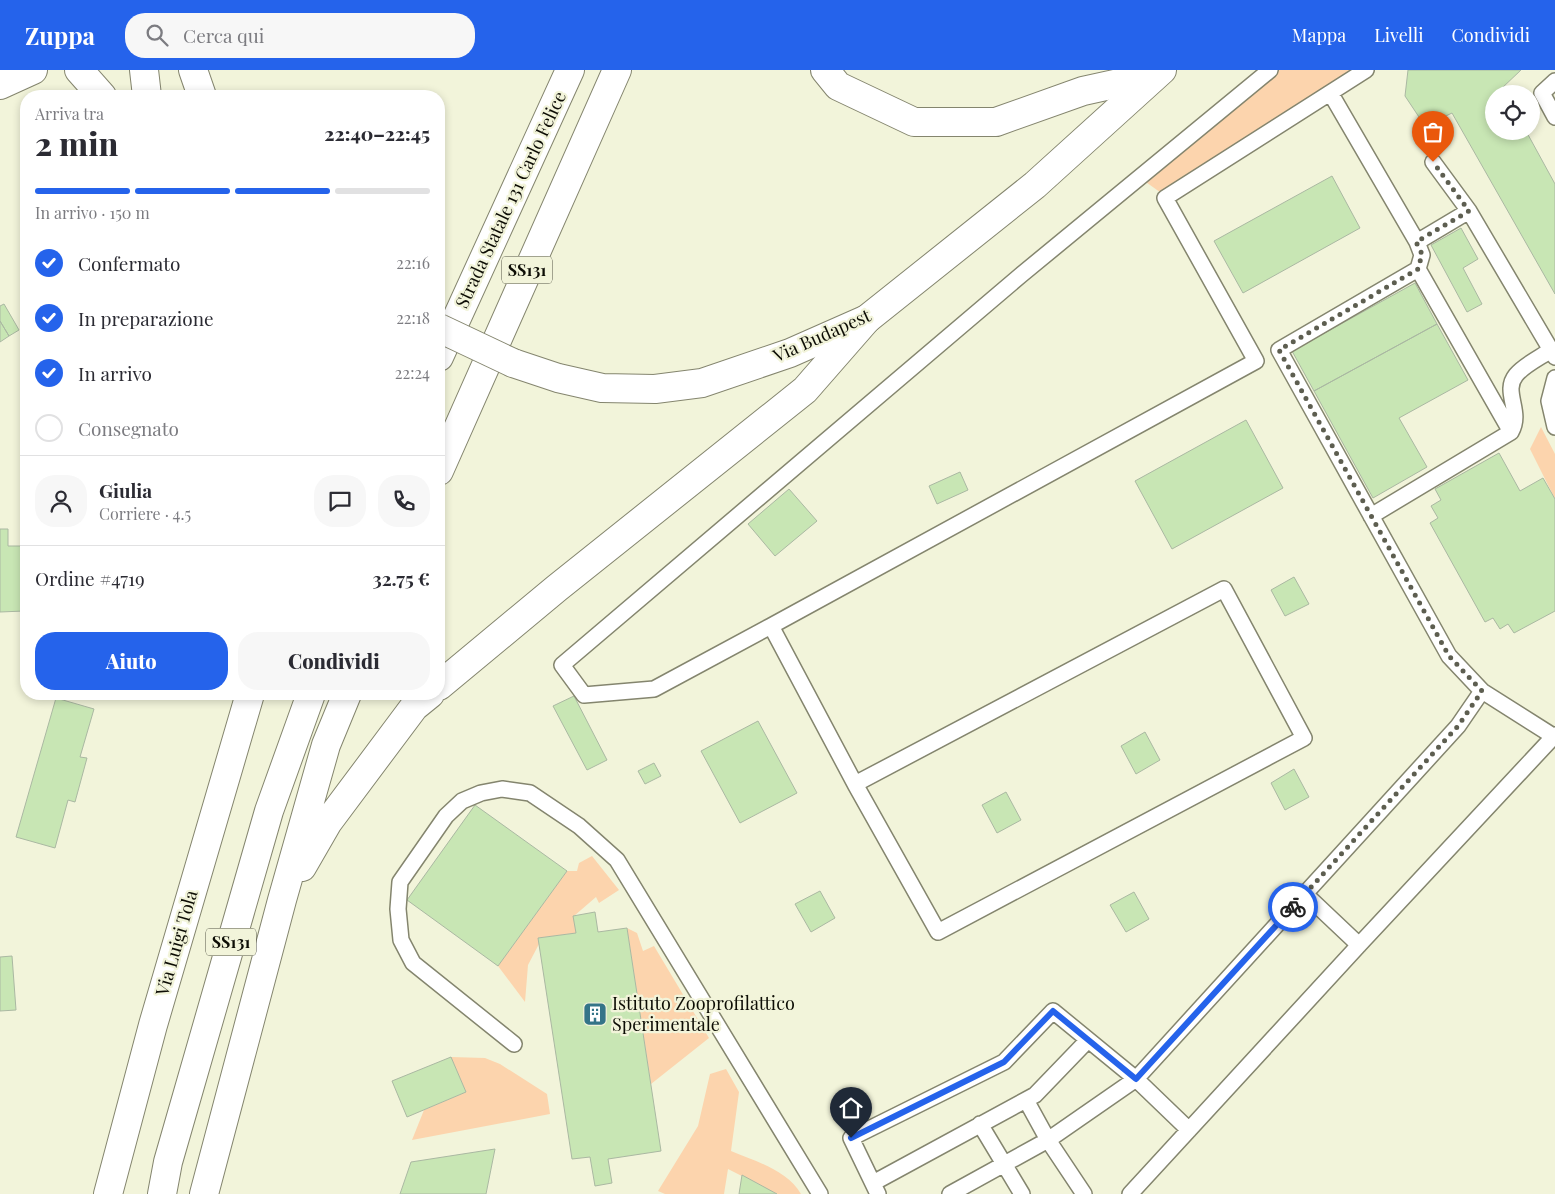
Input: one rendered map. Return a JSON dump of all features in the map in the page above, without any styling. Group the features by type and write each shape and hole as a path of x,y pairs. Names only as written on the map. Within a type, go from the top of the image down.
{"main road":[{"path":"0,85 33,70"},
{"path":"78,70 96,90"},
{"path":"144,70 146,90"},
{"path":"192,70 200,90"},
{"path":"513,197 551,70"},
{"name":"Strada Statale 131 Carlo Felice","path":"445,344 570,70"},
{"name":"SS131","path":"445,457 617,70"},
{"path":"825,70 838,86 914,122 996,122 1083,91 1158,73"},
{"name":"Via Budapest","path":"445,331 513,363 558,378 602,388 655,389 702,384 790,353 867,319 1035,184 1158,73"},
{"path":"445,681 557,588 805,390 867,319"},
{"name":"Via Luigi Tola","path":"108,1194 156,1017 248,700"},
{"name":"SS131","path":"162,1194 170,1153 269,811 309,700"},
{"name":"SS131","path":"204,1194 282,900 326,745 345,700"},
{"path":"282,900 328,822 414,707 423,700"}],"lane":[{"path":"1270,70 1021,275 562,665 584,695 654,690 1279,350 1418,269"},
{"path":"1256,361 1165,198 1366,70"},
{"path":"1555,81 1542,93 1555,117"},
{"path":"1331,94 1422,254 1418,269 1511,432"},
{"path":"1371,516 1511,432 1517,418 1510,386 1516,375 1553,353 1469,211 1433,162"},
{"path":"1416,242 1469,211"},
{"path":"1130,1194 1554,736 1482,691 1449,656 1279,350"},
{"path":"1555,378 1549,401 1555,427"},
{"path":"771,626 855,784 938,932 1304,738 1224,589 855,784"},
{"path":"950,1194 1048,1140 1136,1079 1458,726 1482,691"},
{"path":"514,1044 413,963 401,940 398,909 400,882 446,816 462,801 481,793 502,789 530,793 579,826 617,860 820,1194"},
{"path":"1305,894 1359,945"},
{"path":"1088,1040 1035,1095 980,1124 875,1189 851,1138 1004,1062 1053,1011 1136,1079 1189,1130"},
{"path":"1026,1100 1048,1140 1084,1194"},
{"path":"980,1124 1022,1194"}],"shaded area":[{"path":"1277,70 1361,70 1164,195 1143,180"},
{"path":"1541,427 1555,454 1555,499 1530,449"},
{"path":"592,856 619,890 599,903 596,897 574,916 576,933 538,938 539,944 528,965 525,1002 498,966 567,871 577,871 579,863"},
{"path":"627,928 637,933 643,951 654,946 709,1038 651,1084"},
{"path":"451,1057 485,1058 500,1064 547,1094 550,1114 412,1140 424,1110 466,1092"},
{"path":"726,1069 739,1092 731,1151 779,1172 801,1194 777,1194 728,1169 724,1194 665,1194 658,1191 698,1126 710,1074"}],"building":[{"path":"1408,70 1521,70 1505,85 1485,85 1485,140 1531,140 1555,184 1555,294 1452,113 1425,126 1405,96"},
{"path":"1332,176 1360,228 1243,293 1214,241"},
{"path":"1461,228 1478,259 1463,268 1482,304 1467,312 1431,245"},
{"path":"1415,283 1437,324 1314,391 1292,351"},
{"path":"4,304 19,330 9,336 0,321 0,306"},
{"path":"0,321 9,336 0,342"},
{"path":"1437,324 1468,380 1399,418 1427,467 1373,498 1314,391"},
{"path":"1246,420 1283,488 1172,549 1135,481"},
{"path":"1499,453 1520,491 1543,478 1555,499 1555,611 1514,633 1508,624 1500,629 1493,618 1485,622 1430,523 1438,518 1431,506 1441,500 1435,489"},
{"path":"960,472 968,490 937,504 929,486"},
{"path":"789,489 817,521 775,556 748,524"},
{"path":"0,529 8,529 8,546 20,546 20,611 0,612"},
{"path":"1294,577 1309,604 1285,616 1271,590"},
{"path":"574,696 607,760 587,770 553,706"},
{"path":"55,700 63,700 94,709 80,757 87,758 75,802 68,800 55,848 16,837"},
{"path":"758,721 797,793 740,823 701,751"},
{"path":"1145,732 1160,760 1136,774 1121,746"},
{"path":"654,763 661,776 645,784 638,771"},
{"path":"1294,769 1309,797 1285,810 1271,783"},
{"path":"1006,792 1021,820 997,833 982,805"},
{"path":"475,805 567,871 498,966 407,900"},
{"path":"820,891 835,918 811,932 795,904"},
{"path":"1134,892 1149,919 1126,932 1110,905"},
{"name":"Istituto Zooprofilattico Sperimentale","path":"595,912 598,932 627,928 661,1151 608,1159 612,1183 595,1186 590,1157 572,1159 538,938 576,933 573,916"},
{"path":"12,956 16,1010 0,1011 0,957"},
{"path":"451,1057 466,1092 407,1117 392,1081"},
{"path":"495,1149 486,1194 400,1194 411,1162"},
{"path":"742,1175 777,1194 739,1194"}],"way so far":[{"path":"1293,907 1458,726 1482,691 1449,656 1279,350 1418,269 1422,254 1416,242 1469,211 1433,162"}],"place":[{"name":"Istituto Zooprofilattico Sperimentale","path":"595,1014"}],"route":[{"path":"851,1138 1004,1062 1053,1011 1136,1079 1293,907"}]}
